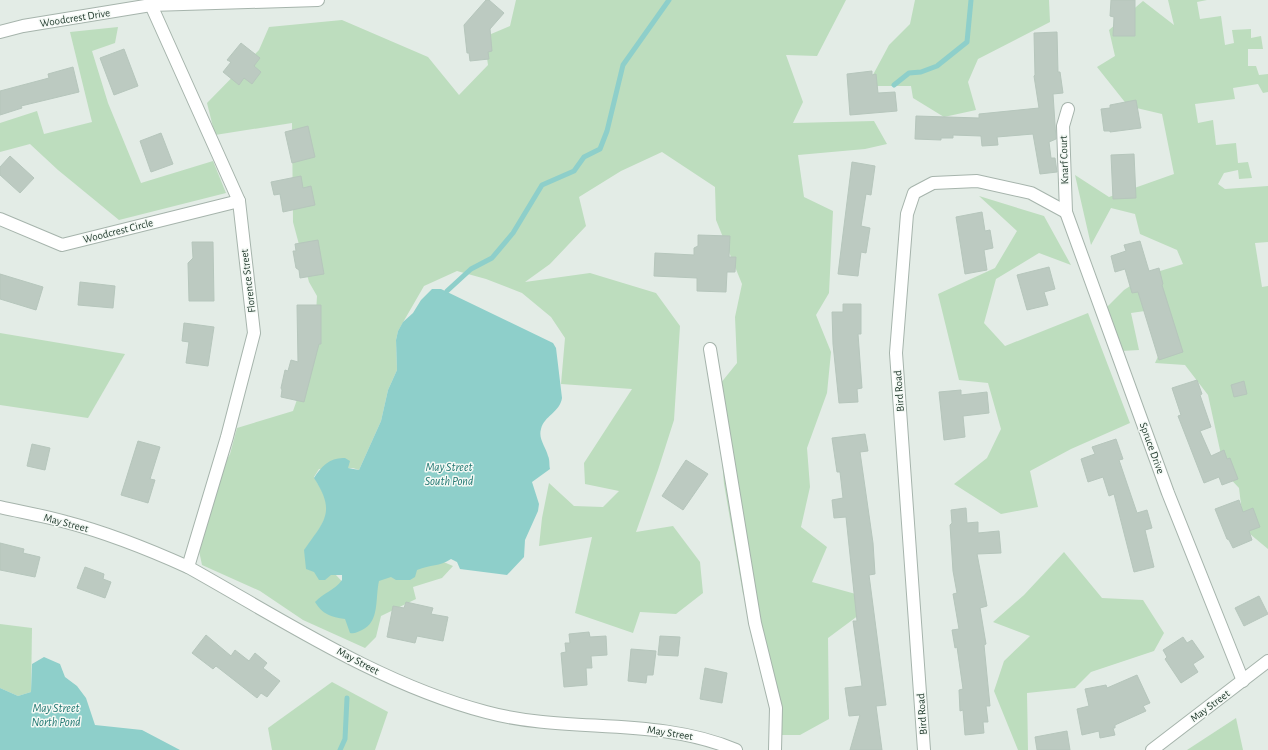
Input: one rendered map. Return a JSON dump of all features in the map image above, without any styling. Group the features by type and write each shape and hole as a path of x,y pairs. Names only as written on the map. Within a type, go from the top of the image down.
{"street":[{"name":"Woodcrest Drive","path":"0,32 23,26 151,5 318,0"},
{"name":"Florence Street","path":"151,5 239,201 254,333 227,438 188,567"},
{"name":"Knarf Court","path":"1066,212 1063,126 1068,108"},
{"name":"Bird Road","path":"924,750 896,353 907,214 914,193 933,183 977,181 1031,193 1066,212"},
{"name":"Woodcrest Circle","path":"0,219 62,245 239,201"},
{"name":"Spruce Drive","path":"1066,212 1168,493 1243,681"},
{"path":"710,349 755,623 776,708 775,750"},
{"name":"May Street","path":"0,507 65,521 120,538 188,567 361,664 435,697 519,720 656,730 697,738 736,750"},
{"name":"May Street","path":"1152,750 1268,661"}],"green space":[{"path":"516,0 846,0 817,56 786,55 803,102 793,123 874,121 887,144 865,149 798,155 804,197 833,211 829,293 816,315 831,352 827,393 807,448 810,487 801,527 827,547 812,582 863,596 863,612 828,638 829,719 800,735 778,735 756,609 743,594 724,484 716,389 737,363 735,317 742,284 716,220 715,187 662,152 621,171 579,197 586,226 550,264 525,282 590,273 656,293 680,326 674,420 636,532 673,526 700,562 703,593 676,614 640,612 633,633 575,613 592,537 539,546 542,518 549,483 574,506 603,507 619,491 585,484 584,463 632,389 561,384 565,338 551,317 522,293 486,279 457,271 424,286 398,331 396,340 397,370 388,390 381,421 359,470 353,468 319,469 314,477 325,499 327,512 315,536 304,551 320,558 350,590 367,567 439,560 453,566 442,578 413,587 416,599 381,616 376,637 365,648 303,620 260,591 202,565 194,527 212,487 230,454 237,428 293,411 305,377 315,331 317,296 309,282 293,222 292,123 215,135 207,103 259,50 269,27 342,20 428,57 459,95 488,65 484,37 510,26"},
{"path":"915,0 1049,0 1050,22 978,59 968,82 976,110 944,117 913,98 911,86 867,86 889,45 910,24"},
{"path":"1168,0 1207,0 1197,2 1200,19 1221,16 1225,45 1234,43 1232,30 1251,29 1251,38 1261,36 1263,49 1248,49 1248,66 1256,66 1259,75 1268,74 1268,92 1263,93 1258,84 1233,88 1235,99 1195,104 1198,123 1213,120 1216,145 1236,143 1238,163 1248,162 1252,178 1239,179 1238,170 1224,173 1218,184 1225,189 1268,186 1268,242 1255,243 1262,287 1268,286 1268,549 1244,529 1239,488 1225,473 1208,395 1185,365 1155,363 1164,344 1152,310 1131,313 1139,350 1121,351 1106,308 1124,290 1147,275 1183,264 1177,250 1140,234 1135,214 1111,208 1091,245 1075,175 1109,197 1174,174 1162,114 1128,106 1097,67 1115,56 1109,30 1143,1 1174,25"},
{"path":"118,27 115,43 92,51 108,103 141,183 213,161 226,193 119,220 58,170 30,144 0,152 0,123 37,111 44,134 92,122 70,32"},
{"path":"979,196 1044,216 1071,265 1039,253 996,279 984,323 1005,346 1088,313 1130,423 1071,449 1030,471 1038,507 1001,514 954,484 987,458 1001,429 988,383 959,380 938,294 995,268 1017,231"},
{"path":"0,333 125,354 88,418 0,405"},
{"path":"1064,552 1102,598 1143,600 1164,633 1154,651 1091,672 1075,688 1027,693 1028,750 1018,750 994,691 1004,661 1030,636 993,622 1024,595"},
{"path":"0,624 32,628 31,692 18,696 0,688"},
{"path":"332,682 388,712 375,750 272,750 268,728"},
{"path":"1236,718 1243,750 1187,750"}],"water":[{"name":"May Street South Pond","path":"432,289 441,289 553,343 556,348 562,398 561,403 545,421 540,433 541,440 549,458 550,469 532,482 539,504 538,511 525,540 524,557 507,575 460,569 457,562 451,559 443,563 417,570 415,577 410,580 396,580 391,577 379,581 376,609 372,621 362,630 355,633 350,633 345,619 327,614 315,602 342,580 342,575 331,575 325,580 319,580 314,572 306,569 304,550 318,531 325,516 326,508 325,499 314,478 323,466 335,459 340,458 345,458 350,461 348,468 359,470 381,421 388,390 397,370 396,340 398,331 403,322 413,313 421,300"},
{"name":"May Street North Pond","path":"44,657 60,664 65,677 77,686 86,698 95,725 142,730 180,750 0,750 0,688 18,696 31,692 32,664"}],"building":[{"path":"486,0 489,0 504,13 490,29 492,51 488,52 489,59 470,61 469,53 467,53 464,25"},
{"path":"1111,0 1135,0 1135,36 1113,36 1114,17 1110,16"},
{"path":"1057,32 1058,72 1060,72 1063,93 1053,94 1056,139 1049,142 1051,158 1055,158 1057,172 1040,174 1033,134 997,137 998,145 982,146 981,136 953,135 953,138 941,138 941,140 915,139 916,116 979,118 979,114 1039,108 1034,76 1034,33"},
{"path":"241,43 260,58 254,66 261,72 252,84 244,78 239,85 223,72 231,62 227,60"},
{"path":"124,49 138,86 114,95 100,58"},
{"path":"73,67 79,92 21,106 22,108 0,115 0,91 49,78 48,74"},
{"path":"872,71 872,75 876,74 878,93 895,92 897,111 850,115 847,74"},
{"path":"1136,100 1141,128 1110,132 1104,131 1101,109 1110,108 1110,105"},
{"path":"308,126 315,157 292,163 285,132"},
{"path":"161,133 173,164 151,172 140,141"},
{"path":"1134,154 1136,198 1113,199 1111,155"},
{"path":"10,156 34,178 20,193 0,175 0,167"},
{"path":"852,162 875,166 871,195 866,194 861,226 870,228 866,253 861,252 858,276 838,274"},
{"path":"301,176 303,188 311,186 315,205 283,212 280,194 274,195 271,182"},
{"path":"982,212 985,231 990,230 993,248 984,250 987,270 965,274 956,217"},
{"path":"698,235 730,236 729,257 736,257 735,272 727,272 726,292 697,291 697,278 654,276 655,253 694,255 694,248 698,246"},
{"path":"318,240 324,274 300,278 299,270 296,268 293,251 296,251 295,244"},
{"path":"1140,241 1149,271 1159,268 1162,285 1183,352 1159,360 1138,292 1132,293 1125,269 1115,272 1111,256 1126,251 1124,245"},
{"path":"192,242 213,242 214,301 189,301 188,263 193,258"},
{"path":"1049,267 1055,289 1044,292 1048,305 1027,310 1017,275"},
{"path":"0,274 43,287 36,310 0,299"},
{"path":"80,282 115,286 113,308 78,305"},
{"path":"843,304 861,304 861,334 858,334 862,388 857,389 858,402 839,403 833,344 832,312 843,312"},
{"path":"297,305 321,305 321,344 319,344 304,402 281,397 281,388 285,370 288,371 291,360 298,362"},
{"path":"184,323 214,327 208,366 186,363 189,342 182,341"},
{"path":"1197,380 1202,394 1200,395 1211,427 1200,431 1211,456 1224,450 1227,459 1230,458 1238,479 1222,485 1219,477 1204,483 1178,416 1181,415 1172,388"},
{"path":"1244,381 1247,394 1234,397 1231,385"},
{"path":"961,390 961,395 987,392 989,413 963,416 965,437 944,440 939,392"},
{"path":"865,434 868,451 860,452 873,543 875,574 869,575 886,705 876,706 882,750 850,750 860,715 849,716 845,688 862,686 853,621 857,621 846,517 834,518 832,500 843,498 840,472 837,472 832,438"},
{"path":"1116,439 1123,459 1119,460 1137,513 1147,510 1152,528 1145,530 1154,567 1134,572 1114,494 1109,496 1103,477 1088,482 1081,459 1095,454 1092,447"},
{"path":"138,441 160,447 150,479 155,480 148,503 121,495"},
{"path":"32,444 50,448 45,470 27,466"},
{"path":"686,460 708,474 683,510 662,496"},
{"path":"1239,500 1243,512 1253,508 1260,527 1249,531 1252,540 1233,548 1227,539 1215,509"},
{"path":"966,508 967,523 978,522 978,533 999,531 1001,553 977,554 987,606 980,608 986,644 984,645 990,706 986,706 988,722 983,722 984,733 965,735 963,710 960,711 959,690 963,689 957,647 955,648 952,630 959,629 953,594 957,593 953,571 950,525 952,523 951,510"},
{"path":"0,543 24,549 23,553 40,557 35,577 0,570"},
{"path":"85,567 104,574 103,579 111,582 105,598 77,588"},
{"path":"1259,596 1268,614 1244,626 1235,608"},
{"path":"406,602 433,608 431,614 448,617 443,641 417,636 415,643 387,637 393,606 404,608"},
{"path":"589,632 590,637 606,636 607,655 591,656 592,668 586,668 587,685 564,687 561,653 566,652 565,643 570,643 569,634"},
{"path":"206,635 231,656 235,650 249,661 255,653 267,663 263,668 280,681 267,697 261,693 257,698 216,666 213,669 192,653"},
{"path":"660,636 680,637 678,656 658,655"},
{"path":"1183,637 1187,643 1192,640 1204,657 1193,664 1198,672 1181,683 1165,659 1167,657 1163,650"},
{"path":"631,649 656,651 653,675 647,675 646,683 628,681"},
{"path":"705,668 727,673 722,703 700,699"},
{"path":"1137,675 1150,703 1143,706 1146,711 1115,725 1115,728 1113,728 1115,735 1100,738 1099,731 1082,735 1077,709 1089,706 1085,689 1106,685 1107,688"},
{"path":"1067,731 1070,750 1037,750 1035,737"}],"waterway":[{"path":"447,291 471,269 492,258 513,233 542,185 574,171 584,157 600,149 607,131 623,65 669,0"},
{"path":"894,85 909,73 921,72 937,66 967,42 971,0"},
{"path":"340,750 345,739 347,698"}]}
